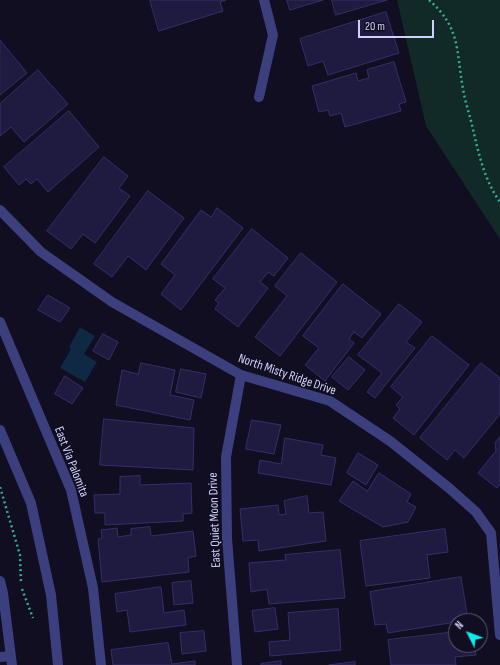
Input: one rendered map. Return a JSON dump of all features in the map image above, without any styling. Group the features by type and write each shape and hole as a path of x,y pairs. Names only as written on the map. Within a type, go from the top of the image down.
{"street":[{"path":"259,97 273,35 264,0"},
{"name":"North Misty Ridge Drive","path":"0,210 41,252 112,302 241,376 330,401 390,441 449,488 476,512 491,533 500,635"},
{"name":"East Via Palomita","path":"0,322 71,490 93,588 101,665"},
{"name":"East Quiet Moon Drive","path":"237,665 227,538 226,457 241,376"},
{"path":"0,430 31,502 51,595 58,665"},
{"path":"0,581 3,593 7,659"}],"path":[{"path":"429,0 439,8 446,17 454,33 463,89 478,152 489,183 500,202"},
{"path":"0,488 20,555 21,586 35,621"}],"green space":[{"path":"397,0 500,0 500,239 426,126"}],"water":[{"path":"80,327 95,336 84,354 97,362 85,382 60,368 71,349 69,347"}],"building":[{"path":"150,0 226,0 220,2 223,11 159,31"},
{"path":"287,0 323,0 290,10"},
{"path":"332,0 387,0 336,15"},
{"path":"386,12 399,53 328,75 323,61 308,66 300,39"},
{"path":"0,40 27,73 0,95"},
{"path":"394,62 406,102 399,104 401,111 345,127 341,113 330,116 328,110 319,112 312,86 356,73 358,81 369,78 367,70"},
{"path":"38,70 68,104 24,142 11,127 0,136 0,104"},
{"path":"69,111 99,147 48,192 37,179 31,184 26,179 19,185 4,167"},
{"path":"104,157 128,176 119,188 130,196 95,243 83,234 71,249 47,231"},
{"path":"148,191 184,218 146,270 128,256 112,277 94,264"},
{"path":"217,208 243,228 181,310 161,294 175,275 161,264 201,210 211,217"},
{"path":"252,229 288,258 274,276 268,272 260,282 268,288 238,327 215,309 219,303 215,300 225,288 213,279"},
{"path":"301,253 337,282 280,356 255,337 287,296 275,286"},
{"path":"343,284 381,314 362,338 354,332 349,339 354,343 325,381 305,365 319,348 303,336"},
{"path":"48,295 70,308 60,322 38,310"},
{"path":"399,304 422,322 406,342 415,348 375,398 367,392 382,373 358,355"},
{"path":"103,334 118,342 109,360 93,351"},
{"path":"432,336 469,365 414,435 393,418 400,409 396,405 403,397 391,387"},
{"path":"349,357 365,370 348,390 332,377"},
{"path":"141,363 175,370 170,395 194,400 190,420 116,405 122,370 138,374"},
{"path":"481,363 500,378 500,414 464,458 455,450 447,460 420,438"},
{"path":"181,369 206,374 201,398 176,392"},
{"path":"65,376 83,388 72,404 55,394"},
{"path":"104,419 194,428 193,470 100,465"},
{"path":"252,420 281,425 274,454 246,449"},
{"path":"500,437 500,484 497,488 478,473 496,451 495,443"},
{"path":"285,438 323,445 321,455 336,458 331,485 258,473 260,460 281,464"},
{"path":"358,453 378,465 366,485 347,473"},
{"path":"379,473 411,494 407,502 416,507 408,522 383,527 339,501 353,481 367,491"},
{"path":"140,476 140,485 191,483 192,513 183,514 183,521 105,525 105,513 95,513 94,495 120,494 120,477"},
{"path":"307,496 309,513 323,512 326,541 259,551 258,540 243,541 240,509 278,505 279,515 286,514 284,501"},
{"path":"150,527 151,536 193,531 196,556 188,558 189,572 102,582 98,539 102,538 101,530 117,528 118,537 131,535 131,529"},
{"path":"445,529 448,552 427,555 430,578 366,586 360,541"},
{"path":"340,550 345,598 269,604 267,589 251,592 249,563 286,560 285,555"},
{"path":"461,577 467,613 448,613 448,623 388,633 386,624 375,625 370,592"},
{"path":"191,581 193,603 174,605 172,583"},
{"path":"161,587 164,613 184,610 186,625 130,632 127,610 117,612 115,594"},
{"path":"275,608 278,629 255,632 252,611"},
{"path":"338,609 341,650 270,656 269,642 290,640 288,613"},
{"path":"204,631 206,651 182,654 180,633"},
{"path":"448,633 448,653 476,653 476,655 455,657 456,665 391,665 388,640"},
{"path":"168,643 172,664 195,661 195,665 113,665 111,650"},
{"path":"281,661 281,665 261,665 261,664"},
{"path":"355,662 355,665 329,665"}]}
